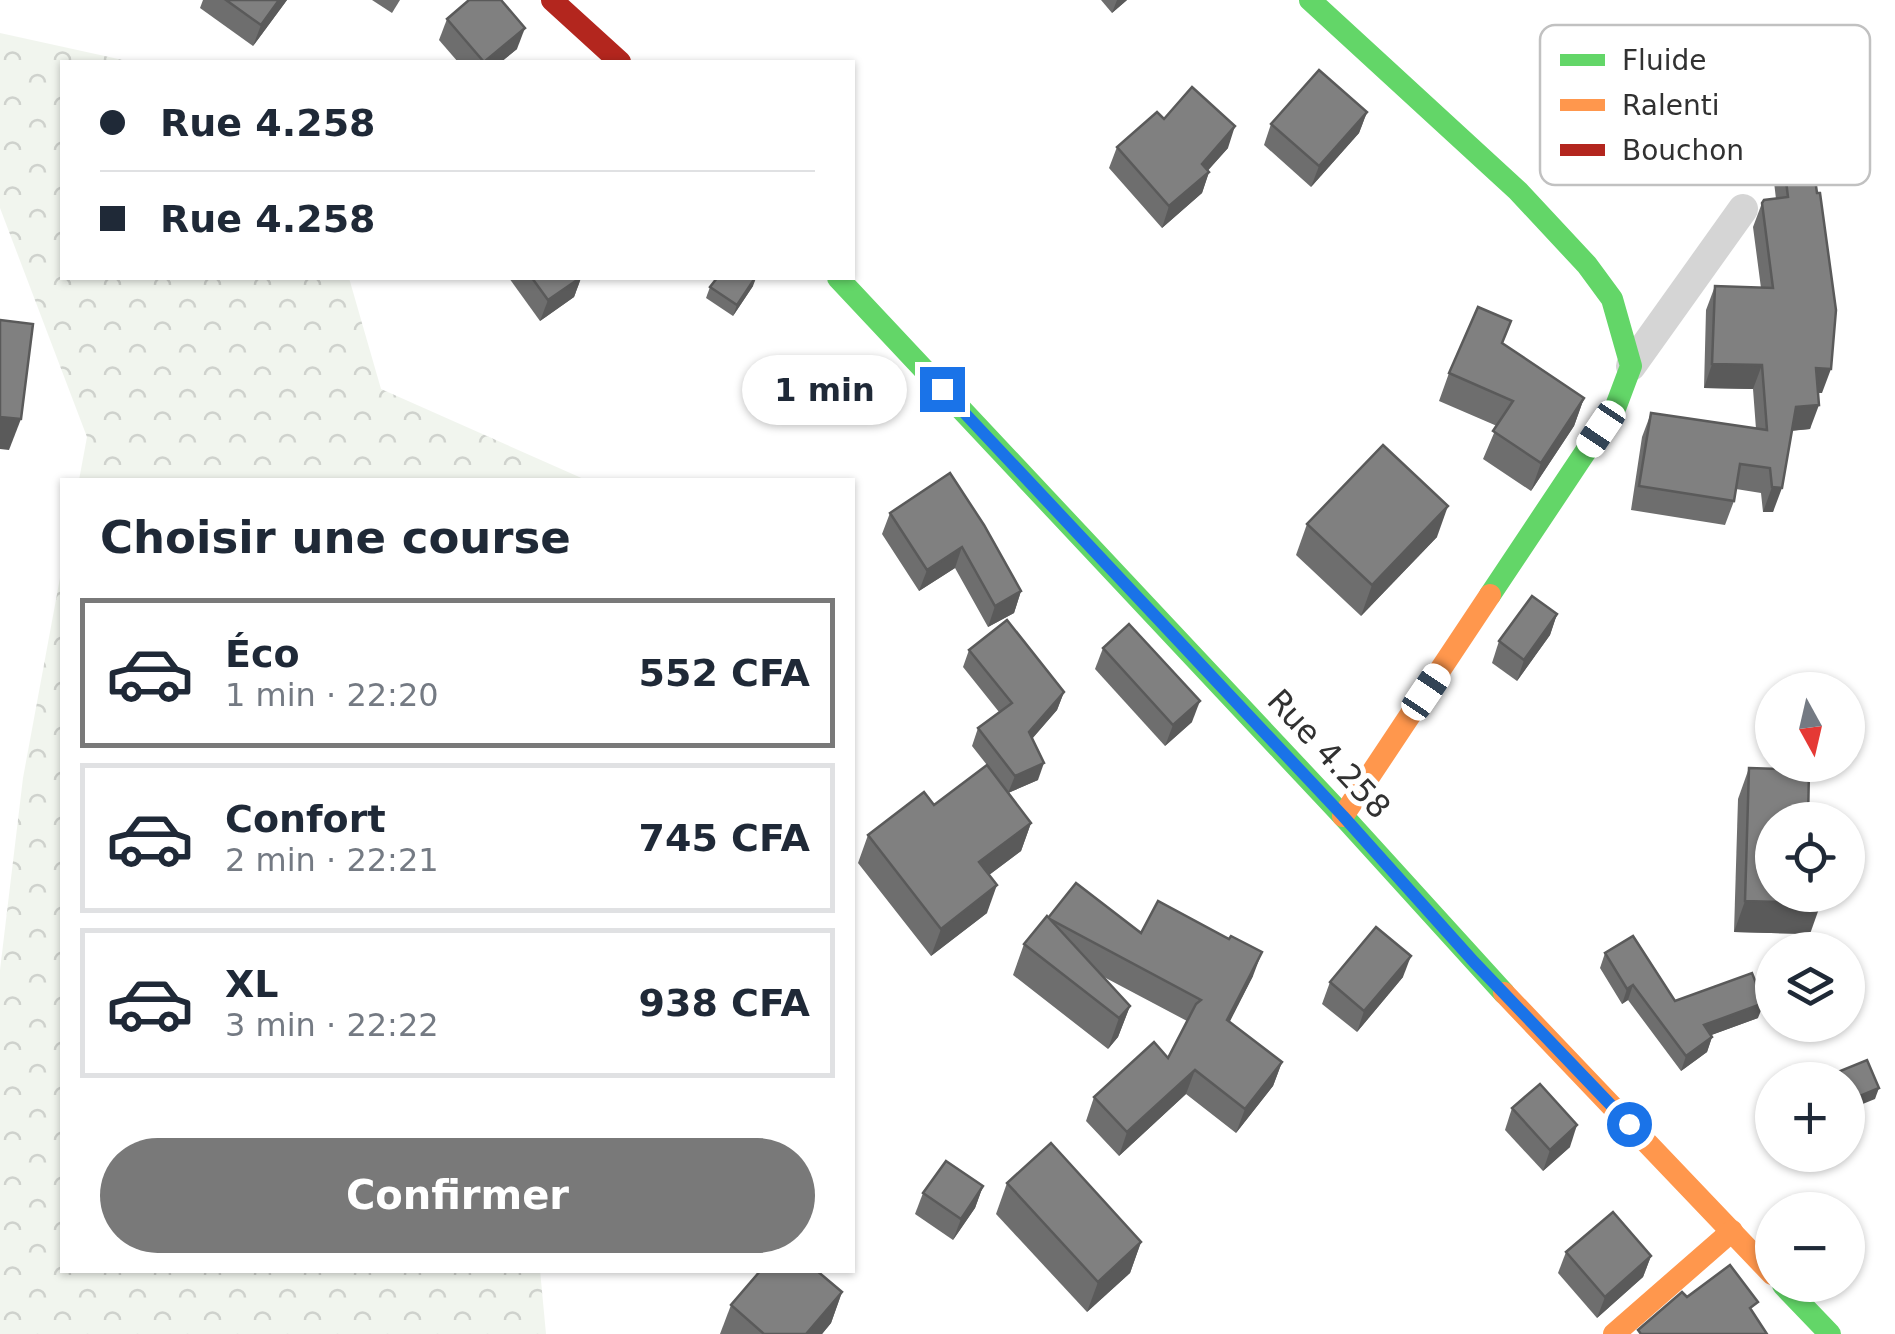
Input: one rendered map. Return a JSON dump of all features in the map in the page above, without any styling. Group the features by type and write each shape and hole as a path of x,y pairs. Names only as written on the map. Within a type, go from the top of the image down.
{"main road":[{"path":"552,0 618,60"},
{"path":"1310,0 1518,190 1587,265 1612,299 1631,366 1616,406 1343,816"},
{"name":"Rue 4.258","path":"840,280 1343,816 1474,962 1755,1256"},
{"path":"1614,1334 1732,1231"},
{"path":"1799,1302 1830,1334"}],"street":[{"path":"1631,366 1744,209"}],"green space":[{"path":"0,33 123,60 60,60 60,280 350,280 381,389 581,478 79,478 87,437 0,208"},
{"path":"60,578 60,1273 540,1273 546,1334 0,1334 0,970 23,778"}],"building":[{"path":"226,0 279,0 261,25"},
{"path":"469,0 501,0 525,28 482,60 447,19"},
{"path":"1319,70 1367,112 1319,166 1271,124"},
{"path":"1192,87 1235,126 1202,164 1209,172 1169,206 1117,147 1157,112 1164,119"},
{"path":"1786,185 1816,185 1820,193 1836,310 1831,369 1816,368 1819,405 1796,407 1782,488 1772,487 1770,468 1740,464 1734,501 1639,486 1651,413 1767,430 1762,365 1712,364 1715,286 1773,288 1762,203 1788,197"},
{"path":"533,280 577,280 548,300"},
{"path":"715,280 754,280 737,305 710,287"},
{"path":"1478,307 1511,321 1502,343 1584,398 1541,463 1493,431 1513,401 1449,373"},
{"path":"0,320 33,324 21,419 0,417"},
{"path":"1383,445 1448,506 1372,585 1307,524"},
{"path":"950,473 1021,591 995,606 962,547 927,570 890,513"},
{"path":"1532,596 1557,614 1524,660 1499,641"},
{"path":"1007,620 1064,692 1029,732 1044,763 1015,776 978,728 1012,703 969,650"},
{"path":"1129,624 1200,701 1173,725 1103,648"},
{"path":"987,765 1031,823 979,862 997,885 941,929 868,835 924,792 934,805"},
{"path":"1749,768 1755,768 1755,782 1809,782 1808,802 1755,802 1755,901 1745,901"},
{"path":"1076,883 1141,933 1158,901 1262,952 1227,1020 1282,1062 1245,1109 1195,1070 1127,1132 1094,1097 1154,1042 1168,1058 1201,1000 1048,918"},
{"path":"1047,916 1130,1006 1119,1018 1024,944"},
{"path":"1376,927 1411,956 1364,1011 1330,982"},
{"path":"1633,936 1675,1001 1752,973 1755,1006 1704,1025 1712,1037 1686,1056 1633,985 1627,989 1605,953"},
{"path":"1867,1060 1879,1088 1865,1094 1865,1062"},
{"path":"1540,1084 1577,1125 1550,1150 1512,1108"},
{"path":"1051,1143 1141,1242 1098,1282 1007,1183"},
{"path":"946,1161 983,1186 961,1219 923,1193"},
{"path":"1613,1212 1651,1256 1605,1297 1566,1252"},
{"path":"1730,1265 1758,1302 1750,1308 1767,1334 1641,1334 1638,1330 1682,1292 1687,1297"},
{"path":"758,1273 820,1273 842,1292 806,1334 764,1334 731,1305"}],"traffic: fast":[{"path":"1310,0 1518,191 1587,265 1612,299 1631,366 1616,406 1490,595"},
{"path":"840,280 1504,993"},
{"path":"1799,1302 1830,1334"}],"traffic: slow":[{"path":"1343,816 1490,595"},
{"path":"1504,993 1755,1256"},
{"path":"1614,1334 1732,1231"}],"traffic: jam":[{"path":"552,0 618,60"}],"route":[{"path":"942,389 1629,1124"}]}
